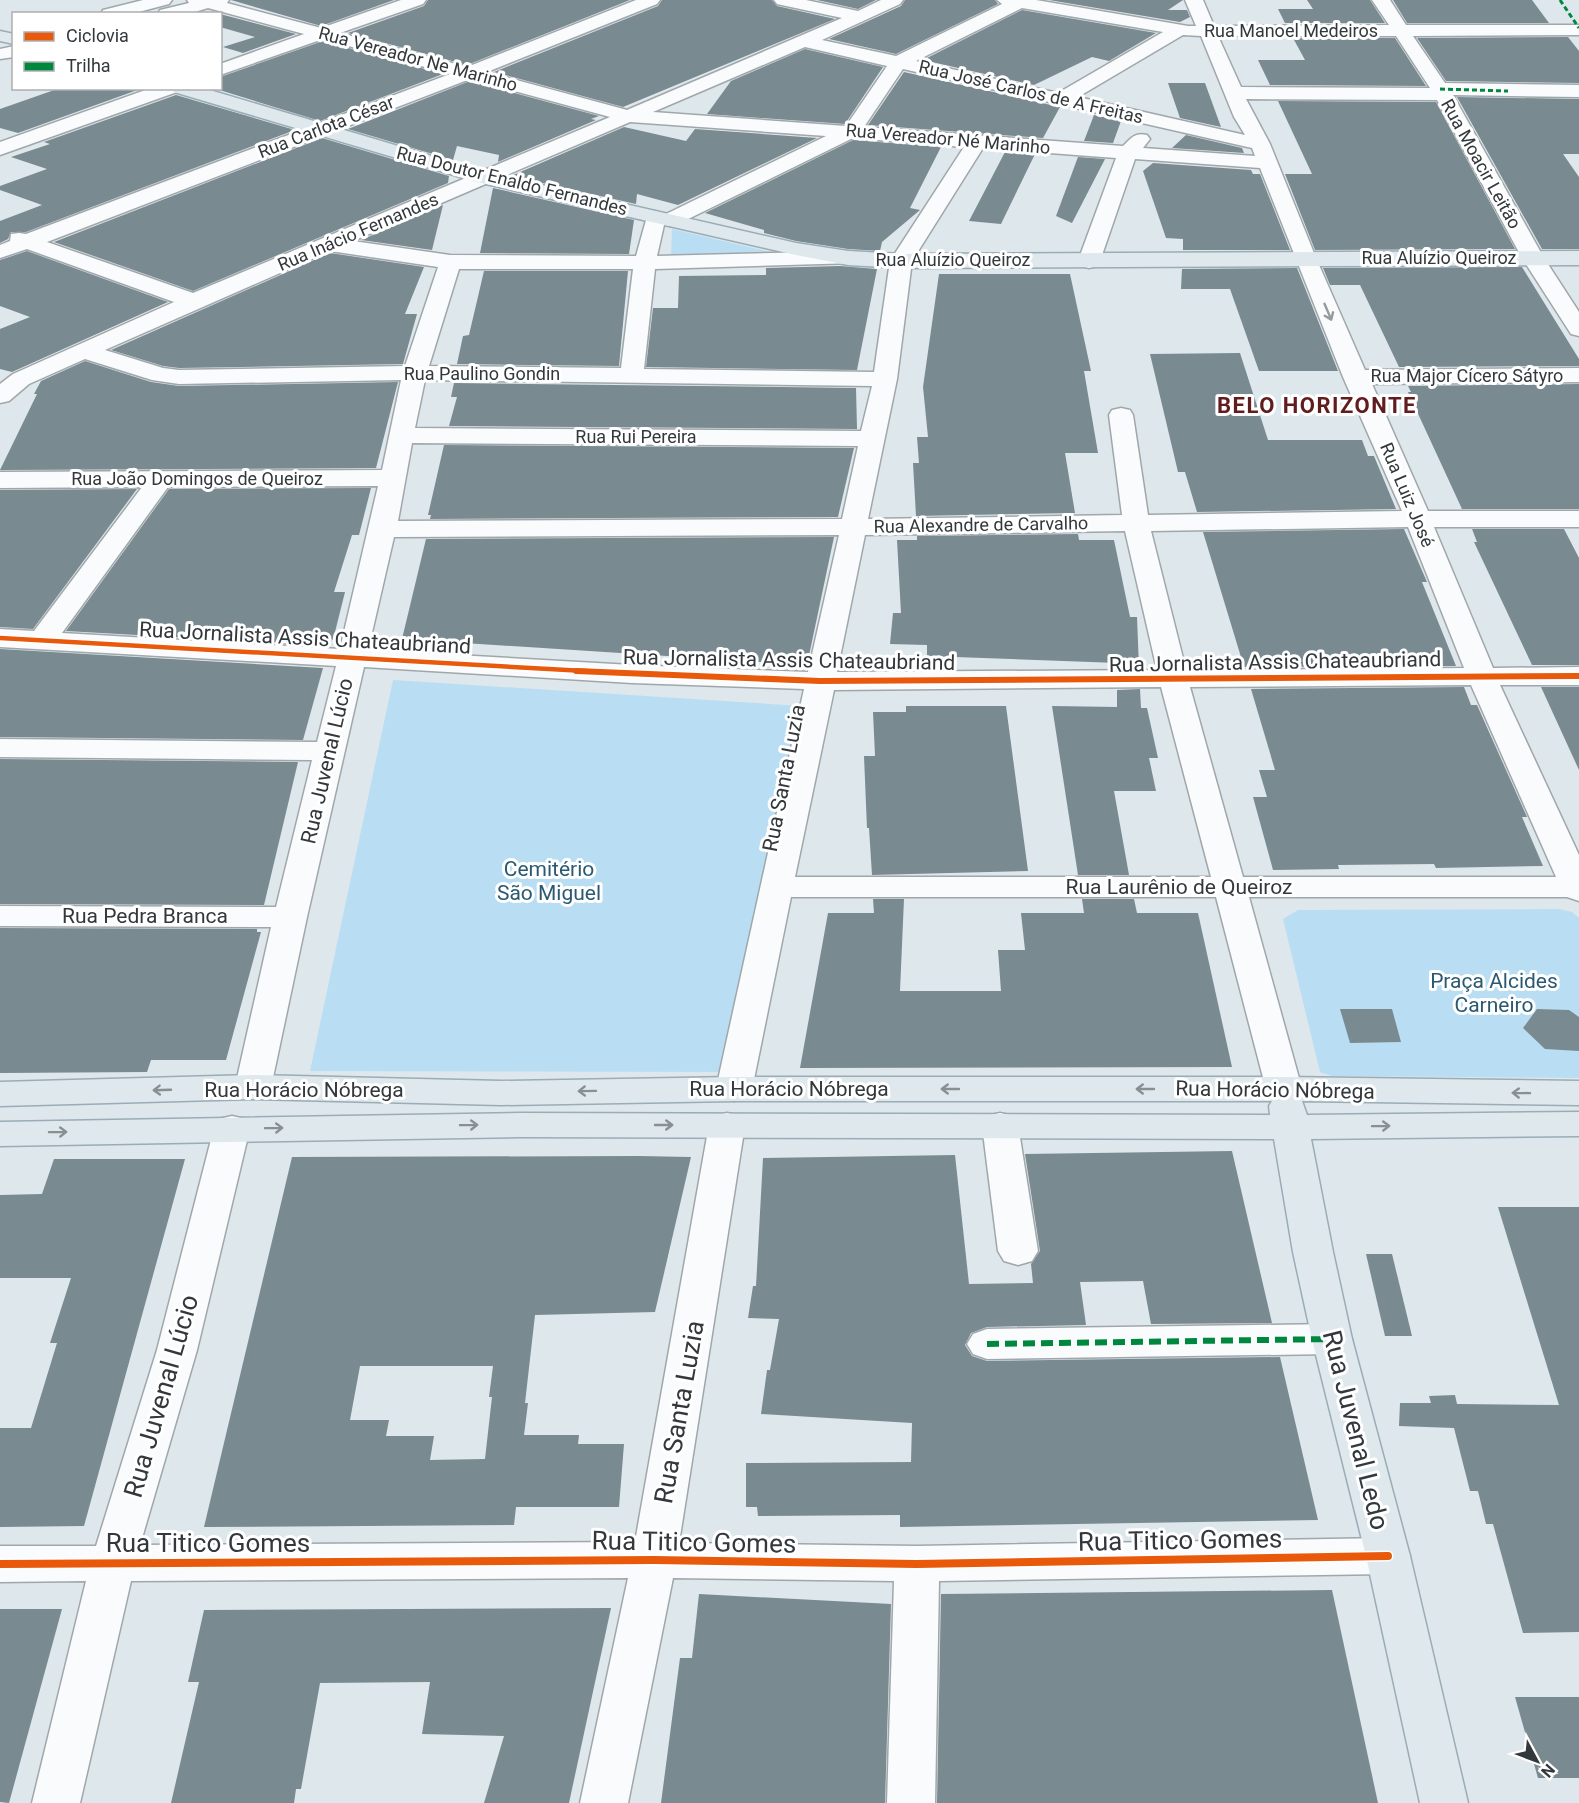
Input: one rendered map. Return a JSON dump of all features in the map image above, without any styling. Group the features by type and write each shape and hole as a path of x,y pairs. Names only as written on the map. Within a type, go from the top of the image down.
{"main road":[{"name":"Rua Doutor Enaldo Fernandes","path":"187,90 484,178 526,183 655,215 848,258"},
{"name":"Rua Aluízio Queiroz","path":"848,258 901,261 1089,261 1579,258"},
{"name":"Rua Horácio Nóbrega","path":"0,1095 253,1087 501,1093 1000,1125 1291,1118 1579,1093"},
{"name":"Rua Horácio Nóbrega","path":"0,1134 232,1128 731,1107 1579,1124"},
{"name":"Rua Juvenal Ledo","path":"1291,1118 1313,1252 1332,1339 1388,1556 1444,1803"}],"street":[{"path":"117,12 163,0"},
{"path":"222,69 417,0"},
{"name":"Rua Carlota César","path":"0,252 471,72 651,0"},
{"path":"783,0 860,17"},
{"name":"Rua Inácio Fernandes","path":"0,396 10,375 84,351 194,301 860,17 894,0"},
{"name":"Rua Luiz José","path":"1194,0 1244,117 1260,144 1305,258 1418,519 1482,676 1578,888"},
{"name":"Rua Moacir Leitão","path":"1381,0 1442,92 1533,258 1579,329"},
{"path":"172,12 208,1"},
{"name":"Rua Vereador Ne Marinho","path":"208,1 629,116"},
{"path":"632,374 645,263 655,215 852,131 899,62 1013,1"},
{"name":"Rua Manoel Medeiros","path":"1013,1 1179,30 1579,30"},
{"path":"1061,99 1179,30"},
{"path":"0,54 8,40"},
{"name":"Rua José Carlos de A Freitas","path":"803,41 1260,144"},
{"path":"0,149 164,90"},
{"path":"1234,93 1579,91"},
{"name":"Rua Vereador Né Marinho","path":"629,116 1268,163"},
{"path":"1089,261 1126,154 1142,136 1168,123 1191,119 1244,117"},
{"name":"Rua Santa Luzia","path":"604,1803 654,1560 731,1107 885,380 901,261 977,141"},
{"path":"0,233 194,301"},
{"name":"Rua Aluízio Queiroz","path":"329,244 450,262 645,263 848,258"},
{"name":"Rua Juvenal Lúcio","path":"253,1087 290,917 383,529 400,435 415,373 450,262"},
{"name":"Rua Paulino Gondin","path":"84,351 171,377 415,373 632,374 885,380"},
{"name":"Rua Major Cícero Sátyro","path":"1355,376 1579,375"},
{"path":"1122,425 1136,522 1174,680 1228,887 1253,965 1291,1118"},
{"name":"Rua Rui Pereira","path":"400,435 871,439"},
{"name":"Rua João Domingos de Queiroz","path":"0,480 393,478"},
{"path":"42,640 160,480"},
{"name":"Rua Alexandre de Carvalho","path":"383,529 853,527 1136,522 1579,519"},
{"name":"Rua Jornalista Assis Chateaubriand","path":"0,638 620,673 820,681 1579,676"},
{"path":"0,748 331,751"},
{"name":"Rua Laurênio de Queiroz","path":"779,886 1578,888"},
{"name":"Rua Pedra Branca","path":"0,916 290,917"},
{"path":"1000,1125 1018,1251"},
{"name":"Rua Juvenal Lúcio","path":"56,1803 113,1563 177,1350 232,1128"},
{"path":"987,1344 1332,1339"},
{"name":"Rua Titico Gomes","path":"0,1564 654,1560 917,1564 1388,1556"},
{"path":"911,1803 917,1564"}],"green space":[{"path":"672,229 792,257 671,259"},
{"name":"Cemitério São Miguel","path":"393,680 802,706 725,1072 310,1071"},
{"name":"Praça Alcides Carneiro","path":"1559,909 1572,912 1579,918 1579,1078 1332,1076 1320,1072 1283,919 1298,910"}],"building":[{"path":"231,0 394,0 321,26"},
{"path":"428,0 630,0 467,65 348,33 424,6"},
{"path":"662,0 772,0 777,6 835,19 623,107 494,72 658,6"},
{"path":"817,0 876,0 858,9"},
{"path":"905,0 995,0 998,4 896,54 829,39 901,6"},
{"path":"1049,0 1183,0 1168,10 1187,10 1190,17 1180,22"},
{"path":"1307,0 1370,0 1385,23 1285,23 1278,9 1313,9"},
{"path":"1393,0 1532,0 1549,23 1407,23"},
{"path":"1022,10 1156,33 1109,61 1092,57 1034,85 923,60"},
{"path":"222,15 296,34 243,53 223,47 255,37 222,28"},
{"path":"1568,37 1579,51 1579,83 1446,81 1417,38"},
{"path":"1293,38 1395,38 1426,86 1270,85 1258,60 1305,60"},
{"path":"323,41 443,74 320,121 219,90 222,90 222,76"},
{"path":"805,49 883,67 845,124 707,114 731,81"},
{"path":"904,72 1060,107 1043,138 868,125"},
{"path":"470,81 599,116 591,119 596,120 498,162 499,155 457,146 453,160 348,129"},
{"path":"1168,83 1205,83 1221,127 1180,118"},
{"path":"54,90 137,90 18,133 0,128 0,109"},
{"path":"176,95 295,130 26,232 11,232 8,239 0,243 0,221 42,205 0,190 0,186 47,169 11,157 50,144 44,142"},
{"path":"1457,97 1579,99 1579,154 1563,154 1579,177 1579,249 1542,249"},
{"path":"1278,101 1436,102 1515,249 1315,250 1285,174 1312,174"},
{"path":"1094,115 1121,121 1113,143 1084,141"},
{"path":"624,127 686,141 695,129 817,138 678,205 637,194 636,204 511,176"},
{"path":"1186,135 1242,148 1244,153 1172,148"},
{"path":"322,138 449,176 448,183 193,291 54,242"},
{"path":"853,140 941,147 910,208 920,210 882,242 880,251 796,241 705,213"},
{"path":"1005,152 1035,154 1001,224 969,221"},
{"path":"1078,157 1105,159 1072,223 1056,216"},
{"path":"1153,163 1251,170 1253,174 1260,174 1290,250 1183,250 1183,239 1166,238 1143,171"},
{"path":"493,188 634,220 629,254 480,253"},
{"path":"443,205 432,250 361,240"},
{"path":"27,251 168,302 12,372 0,369 0,329 30,317 0,306 0,260"},
{"path":"330,253 424,267 405,314 417,314 403,364 179,368 163,366 111,350"},
{"path":"840,266 877,269 857,370 646,367 653,308 678,308 679,276 766,275 766,268"},
{"path":"1522,267 1579,359 1579,366 1399,367 1360,285 1330,285 1323,268"},
{"path":"1297,268 1338,371 1259,371 1230,289 1181,289 1182,269"},
{"path":"484,271 628,271 619,366 457,364 463,336 469,335"},
{"path":"939,274 1070,274 1091,371 1084,371 1098,453 1065,453 1075,513 916,516 913,463 919,463 917,437 928,437 923,387"},
{"path":"1240,353 1268,440 1362,440 1368,456 1374,456 1396,509 1197,512 1185,472 1178,472 1150,354"},
{"path":"85,361 151,382 179,386 398,382 376,468 0,470 37,394 34,394 41,381"},
{"path":"454,383 856,388 857,429 449,426 457,397 451,397"},
{"path":"1579,384 1579,509 1462,509 1408,392 1411,392 1408,386"},
{"path":"444,445 854,448 838,517 430,519 431,515 428,515"},
{"path":"371,488 359,535 352,535 334,592 345,592 333,640 331,639 329,646 66,631 169,489"},
{"path":"137,489 33,629 0,627 0,490"},
{"path":"1404,529 1427,582 1422,582 1456,666 1244,667 1203,532"},
{"path":"1472,529 1564,529 1579,558 1579,665 1532,665 1474,542 1477,542"},
{"path":"1078,534 1079,540 1114,540 1130,617 1137,617 1139,668 1118,668 1118,663 927,656 927,645 890,644 893,613 901,613 897,540 917,540 917,536"},
{"path":"834,537 807,665 402,639 426,539"},
{"path":"0,649 323,668 303,740 0,737"},
{"path":"1464,687 1471,705 1477,705 1527,817 1522,817 1543,866 1436,868 1434,864 1338,865 1339,869 1273,870 1253,797 1267,797 1259,770 1275,770 1251,689"},
{"path":"1541,687 1579,687 1579,770"},
{"path":"1140,689 1141,708 1147,708 1158,758 1149,758 1156,791 1114,791 1129,875 1078,875 1052,706 1117,707 1117,690"},
{"path":"906,706 1006,706 1028,871 872,875 869,828 867,828 864,756 875,756 873,712 906,712"},
{"path":"0,759 298,762 264,905 0,904"},
{"path":"873,899 904,899 900,991 1001,991 998,950 1025,950 1021,913 1084,913 1082,899 1134,899 1137,913 1198,913 1232,1067 800,1068 828,913 874,913"},
{"path":"0,928 257,929 257,932 261,932 226,1060 151,1060 147,1072 0,1073"},
{"path":"1340,1009 1392,1009 1401,1042 1350,1043"},
{"path":"1537,1009 1569,1010 1579,1017 1579,1051 1545,1049 1523,1028"},
{"path":"1232,1151 1272,1323 1151,1324 1143,1281 1080,1282 1086,1325 987,1327 971,1333 965,1345 972,1356 987,1361 1280,1357 1318,1520 900,1527 900,1515 758,1516 757,1507 746,1507 746,1463 911,1462 912,1423 761,1414 767,1370 770,1370 779,1319 748,1318 753,1286 756,1286 763,1158 955,1155 969,1284 1033,1283 1031,1264 1040,1251 1025,1154"},
{"path":"292,1157 691,1157 655,1312 535,1315 525,1403 528,1403 524,1435 579,1435 578,1444 624,1444 619,1507 516,1507 514,1525 204,1527","holes":["360,1366 493,1366 485,1459 430,1460 434,1436 386,1436 389,1420 350,1420"]},
{"path":"54,1159 185,1159 84,1526 0,1527 0,1428 31,1428 57,1343 50,1343 71,1278 0,1278 0,1195 42,1194"},
{"path":"1498,1207 1579,1207 1579,1632 1523,1633 1493,1524 1486,1524 1478,1491 1470,1491 1454,1428 1399,1426 1400,1403 1431,1403 1429,1396 1455,1395 1457,1404 1559,1405"},
{"path":"1366,1254 1392,1254 1412,1336 1385,1336"},
{"path":"1332,1590 1378,1803 937,1803 941,1594"},
{"path":"699,1594 891,1604 885,1803 661,1803 680,1658 692,1658"},
{"path":"611,1608 569,1803 484,1803 504,1736 422,1734 430,1682 320,1683 301,1789 296,1789 294,1803 171,1803 199,1682 188,1682 204,1610"},
{"path":"0,1609 62,1609 9,1803 0,1802"},
{"path":"1515,1697 1579,1697 1579,1778 1538,1778"}],"marked path":[{"path":"1560,0 1579,28"},
{"path":"1440,89 1508,91"},
{"path":"987,1344 1332,1339"}],"cycle path":[{"path":"0,638 632,674 820,681 1579,676"},
{"path":"0,1564 654,1560 917,1564 1388,1556"}],"district":[{"name":"BELO HORIZONTE","path":"1317,405"}]}
